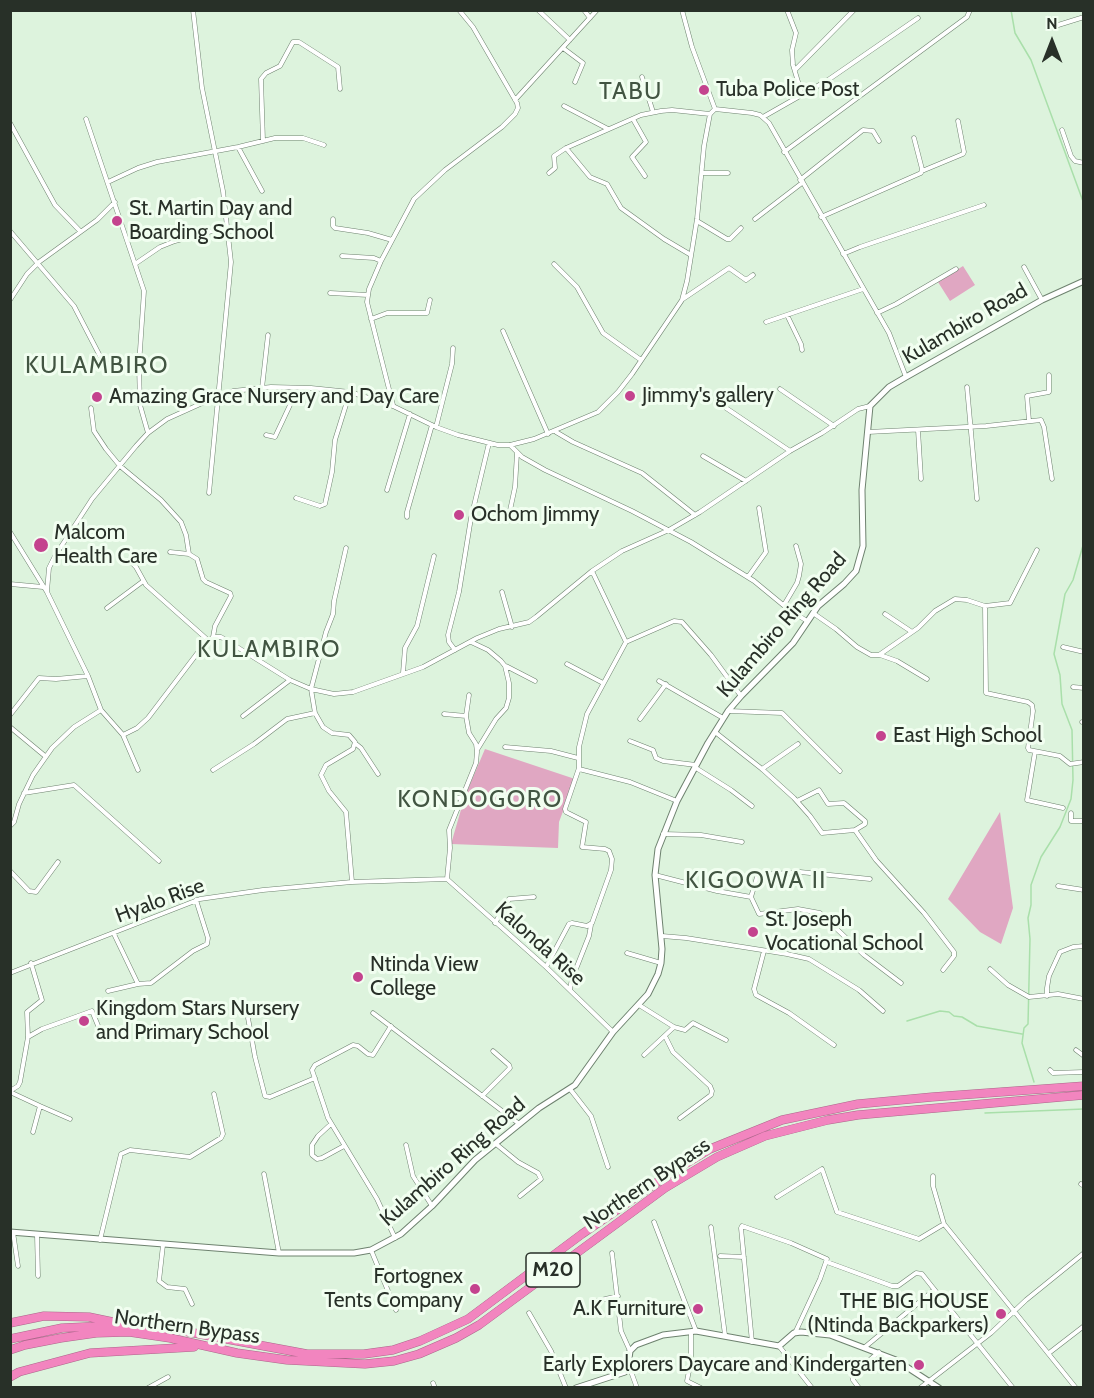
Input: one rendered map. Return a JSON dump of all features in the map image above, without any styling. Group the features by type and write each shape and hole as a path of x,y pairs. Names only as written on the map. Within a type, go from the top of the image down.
{"highway":[{"name":"Northern Bypass","path":"10,1339 62,1328 125,1325 178,1330 307,1354 364,1354 393,1350 444,1332 468,1319 591,1228 672,1172 710,1149 782,1120 858,1104 1083,1086"},
{"name":"Northern Bypass","path":"10,1350 61,1338 96,1333 129,1332 287,1360 366,1364 394,1361 419,1354 479,1325 656,1194 717,1157 765,1136 858,1115 1083,1095"},
{"path":"10,1323 44,1316 89,1317 125,1325"},
{"path":"10,1377 20,1372 90,1353 179,1347 214,1348"}],"street":[{"path":"193,10 202,88 216,152 231,262 208,493"},
{"path":"393,406 367,302 381,261 414,199 445,170 502,127 517,110 516,100 473,27 459,10"},
{"path":"538,10 570,40"},
{"path":"584,10 590,18"},
{"path":"516,100 597,10"},
{"path":"682,10 692,47 715,109"},
{"path":"788,10 796,33 792,51 794,70 802,95"},
{"path":"794,70 855,10"},
{"path":"784,152 967,17 970,10"},
{"path":"1055,26 1083,17"},
{"path":"763,117 869,53 918,18"},
{"path":"263,141 261,79 266,73 280,66 293,42 298,41 338,67 340,89"},
{"path":"563,48 583,63 574,82"},
{"path":"642,78 653,112"},
{"path":"564,106 608,129"},
{"path":"682,300 697,221 710,114 715,109 745,111 763,117 889,333 906,377"},
{"path":"549,173 554,170 554,156 566,148 633,118 653,112 672,110 710,114"},
{"path":"633,118 646,142 632,157 645,176"},
{"path":"86,119 144,294 138,349 140,405 148,434"},
{"path":"821,217 963,154 958,121"},
{"path":"10,123 55,205 80,231"},
{"path":"755,219 863,130 873,131 879,141"},
{"path":"1062,130 1071,156 1075,161 1083,163"},
{"path":"108,182 156,162 216,152 275,138 297,138 324,145"},
{"path":"914,138 922,171"},
{"path":"238,147 262,191"},
{"path":"566,148 590,177 607,184 621,208 691,255"},
{"path":"702,173 728,173"},
{"path":"10,300 27,274 39,262 97,220 115,202"},
{"path":"843,254 984,205"},
{"path":"333,219 335,228 380,235 392,240"},
{"path":"697,221 726,239 741,228"},
{"path":"135,264 159,248 175,241 227,227"},
{"path":"10,231 39,262 74,306 102,360 109,365 119,367 139,364"},
{"path":"342,256 374,258 381,261"},
{"path":"554,264 577,287 603,333 641,360"},
{"path":"1024,267 1042,300"},
{"path":"47,592 46,579 49,568 92,500 159,423 181,411 233,391 298,388 351,392 393,406 434,426 489,443 510,445 555,432 598,412 605,407 641,360 682,300 729,268 746,280 753,275"},
{"path":"877,313 956,269"},
{"name":"Kulambiro Road","path":"870,406 879,396 906,377 1042,300 1083,281"},
{"path":"766,322 864,289"},
{"path":"330,293 368,295"},
{"path":"371,319 387,313 428,313 430,300"},
{"path":"787,315 802,350"},
{"path":"503,331 548,434"},
{"path":"262,388 268,335"},
{"path":"407,517 406,512 451,366 453,348"},
{"path":"1029,421 1027,396 1049,392 1050,375"},
{"path":"966,387 978,499"},
{"path":"266,435 275,437 298,388"},
{"path":"780,389 834,426"},
{"path":"296,498 320,506 327,501 335,441 351,392"},
{"path":"213,637 221,637 290,680 311,689 334,694 348,693 432,663 499,629 512,627 536,617 592,571 622,551 669,530 695,515 790,450 834,426 858,409 870,406"},
{"name":"Kulambiro Ring Road","path":"12,1232 279,1254 358,1253 371,1250 395,1238 432,1206 475,1160 518,1123 570,1089 613,1032 639,1005 654,983 661,963 662,936 655,875 658,849 677,801 714,732 741,696 793,643 824,598 850,578 860,561 864,546 862,490 870,406"},
{"path":"91,408 94,431 120,466 161,500 177,517 186,535 189,554"},
{"path":"726,408 790,450"},
{"path":"387,490 410,414"},
{"path":"868,432 971,427 1038,420 1042,422 1052,479"},
{"path":"918,430 921,479"},
{"path":"555,432 642,473 695,515"},
{"path":"455,650 449,642 448,635 459,592 471,518 489,443"},
{"path":"510,445 517,453 545,470 669,530 748,577 807,621"},
{"path":"508,515 515,487 517,453"},
{"path":"703,456 746,480"},
{"path":"748,577 766,552 759,508"},
{"path":"10,532 47,592 88,676 101,710 123,735 138,770"},
{"path":"784,605 799,576 801,564 796,546"},
{"path":"346,548 333,615 326,632 311,689 315,713 326,731 349,735 354,739 353,749 326,765 321,775 329,791 346,812 352,882"},
{"path":"879,655 912,632 935,611 955,599 985,606 1011,602 1037,550"},
{"path":"123,735 137,728 148,718 213,637 215,626 231,596 230,593 203,579 197,558 189,554 170,552"},
{"path":"403,673 405,648 417,626 434,556"},
{"path":"129,560 136,567 142,582 209,641"},
{"path":"592,571 626,642"},
{"path":"107,608 142,582"},
{"path":"10,584 43,587"},
{"path":"502,592 512,627"},
{"path":"985,606 986,692 989,695 1028,702 1032,705 1029,750 1060,756 1070,764 1083,762"},
{"path":"813,613 857,648 902,664 927,679"},
{"path":"885,614 912,632"},
{"path":"570,990 612,863 611,854 607,849 582,847 586,822 565,811 579,769 578,758 584,722 626,642 674,621 682,622 711,655 741,696"},
{"path":"470,642 494,655 505,666 535,681"},
{"path":"1063,647 1083,652"},
{"path":"567,664 603,683"},
{"path":"477,750 509,703 505,666"},
{"path":"10,715 39,678 88,676"},
{"path":"243,716 290,680"},
{"path":"659,681 723,718"},
{"path":"640,720 666,684"},
{"path":"1073,687 1083,688"},
{"path":"447,879 450,848 448,835 476,763 477,750 469,733 466,716 469,695"},
{"path":"12,823 24,793 45,756 74,727 101,710"},
{"path":"728,711 782,713 840,771"},
{"path":"213,770 254,744 287,719 315,713"},
{"path":"444,714 466,716"},
{"path":"10,728 45,756"},
{"path":"714,732 762,769 797,801 822,833 855,831 865,824 865,821 842,802 834,805 828,804 819,790 797,801"},
{"path":"630,741 653,750 656,758 663,761 696,767 752,806"},
{"path":"355,744 362,748 378,774"},
{"path":"762,769 798,744"},
{"path":"505,747 551,751 578,758"},
{"path":"1035,752 1026,800 1063,808"},
{"path":"579,769 630,782 677,801"},
{"path":"24,793 74,785 159,861"},
{"path":"427,797 461,798"},
{"path":"1071,813 1071,821 1083,820"},
{"path":"855,831 876,860 924,913 954,952 954,956 943,970"},
{"path":"663,834 701,835 742,842"},
{"path":"10,871 29,891 36,892 58,862"},
{"path":"870,879 800,872 760,875 757,877 751,897 759,914 798,909 820,913 864,955 901,983"},
{"path":"655,875 751,897"},
{"name":"Hyalo Rise","path":"10,973 196,900 263,890 352,882 447,879"},
{"name":"Kalonda Rise","path":"447,879 613,1032"},
{"path":"1058,886 1083,890"},
{"path":"495,923 509,899 534,897"},
{"path":"108,991 151,983 192,951 207,944 208,938 196,900"},
{"path":"546,968 569,924 591,925"},
{"path":"114,934 138,984"},
{"path":"662,936 787,954 816,962 858,990 883,1011"},
{"path":"1047,996 1049,976 1060,952 1083,946"},
{"path":"764,951 754,989 756,995 789,1013 834,1045"},
{"path":"627,953 661,963"},
{"path":"31,963 42,998 41,1002 27,1012 28,1037 20,1082 10,1092 70,1119"},
{"path":"990,969 1005,982 1029,997 1070,995 1083,999"},
{"path":"639,1005 674,1027 685,1030 693,1023 726,1040"},
{"path":"28,1037 42,1029 92,1011 101,1034"},
{"path":"374,1013 518,1123"},
{"path":"248,1018 255,1057 266,1096 270,1097 315,1078"},
{"path":"392,1026 373,1055 353,1045 315,1065 312,1070 323,1108 377,1199 395,1238"},
{"path":"644,1055 674,1027"},
{"path":"665,1036 673,1052 710,1086 712,1091 711,1095 680,1118"},
{"path":"1076,1050 1083,1056"},
{"path":"482,1096 510,1068 493,1051"},
{"path":"1050,1070 1053,1073 1083,1072"},
{"path":"570,1089 591,1116 608,1167"},
{"path":"100,1240 122,1154 130,1150 190,1157 221,1138 223,1134 214,1094"},
{"path":"33,1132 40,1106"},
{"path":"331,1124 312,1145 312,1155 317,1159 322,1158 344,1146"},
{"path":"406,1144 413,1176 432,1206"},
{"path":"496,1144 518,1162 538,1173 541,1179 520,1196"},
{"path":"777,1197 822,1169 837,1212 919,1239 944,1224"},
{"path":"264,1174 279,1254"},
{"path":"933,1176 933,1186 944,1224 1076,1388"},
{"path":"654,1222 693,1331 687,1382 701,1388"},
{"path":"752,1342 741,1228 743,1226 816,1253 826,1258 827,1262 892,1286 898,1286 916,1273 920,1273 1013,1388"},
{"path":"711,1227 725,1335"},
{"path":"12,1232 18,1266"},
{"path":"38,1235 39,1276"},
{"path":"164,1245 159,1281 167,1287 185,1289 192,1304"},
{"path":"371,1250 396,1310"},
{"path":"576,1388 622,1374 628,1366 630,1351 621,1331 612,1253"},
{"path":"920,1388 977,1344 1083,1253"},
{"path":"720,1256 744,1257"},
{"path":"779,1346 794,1333 827,1262"},
{"path":"865,1347 934,1290"},
{"path":"597,1300 618,1296"},
{"path":"529,1313 551,1351 566,1388"},
{"path":"1049,1353 1083,1326"},
{"path":"630,1351 636,1345 663,1335 693,1331 725,1335 779,1346 811,1387"},
{"path":"794,1333 807,1331 822,1333 879,1352 904,1364 939,1388"},
{"path":"859,1388 852,1375 879,1352"},
{"path":"628,1366 637,1388"},
{"path":"148,1388 168,1377"}],"shaded area":[{"path":"963,266 975,285 950,301 938,282"},
{"path":"485,749 575,779 559,822 558,848 451,844 465,796"},
{"path":"1000,812 1013,908 1001,944 980,932 948,899"}],"waterway":[{"path":"1011,10 1015,33 1031,60 1084,204"},
{"path":"1034,1082 1022,1043 1024,1028 1028,1024 1030,939 1028,918 1031,905 1031,885 1041,857 1060,827 1071,799 1072,730 1062,704 1060,675 1054,654 1065,594 1073,580 1084,542"},
{"path":"907,1021 940,1011 949,1012 977,1026 1022,1034"},
{"path":"985,1113 1084,1109"}],"place":[{"name":"Tuba Police Post","path":"704,90"},
{"name":"St. Martin Day and Boarding School","path":"117,221"},
{"name":"Jimmy's gallery","path":"630,396"},
{"name":"Amazing Grace Nursery and Day Care","path":"97,397"},
{"name":"Ochom Jimmy","path":"459,515"},
{"name":"Malcom Health Care","path":"41,545"},
{"name":"East High School","path":"881,736"},
{"name":"St. Joseph Vocational School","path":"753,932"},
{"name":"Ntinda View College","path":"358,977"},
{"name":"Kingdom Stars Nursery and Primary School","path":"84,1021"},
{"name":"Fortognex Tents Company","path":"475,1289"},
{"name":"A.K Furniture","path":"698,1309"},
{"name":"THE BIG HOUSE (Ntinda Backparkers)","path":"1001,1314"},
{"name":"Early Explorers Daycare and Kindergarten","path":"919,1365"}],"district":[{"name":"TABU","path":"631,92"},
{"name":"KULAMBIRO","path":"97,366"},
{"name":"KULAMBIRO","path":"269,650"},
{"name":"KONDOGORO","path":"480,800"},
{"name":"KIGOOWA II","path":"756,881"}]}
